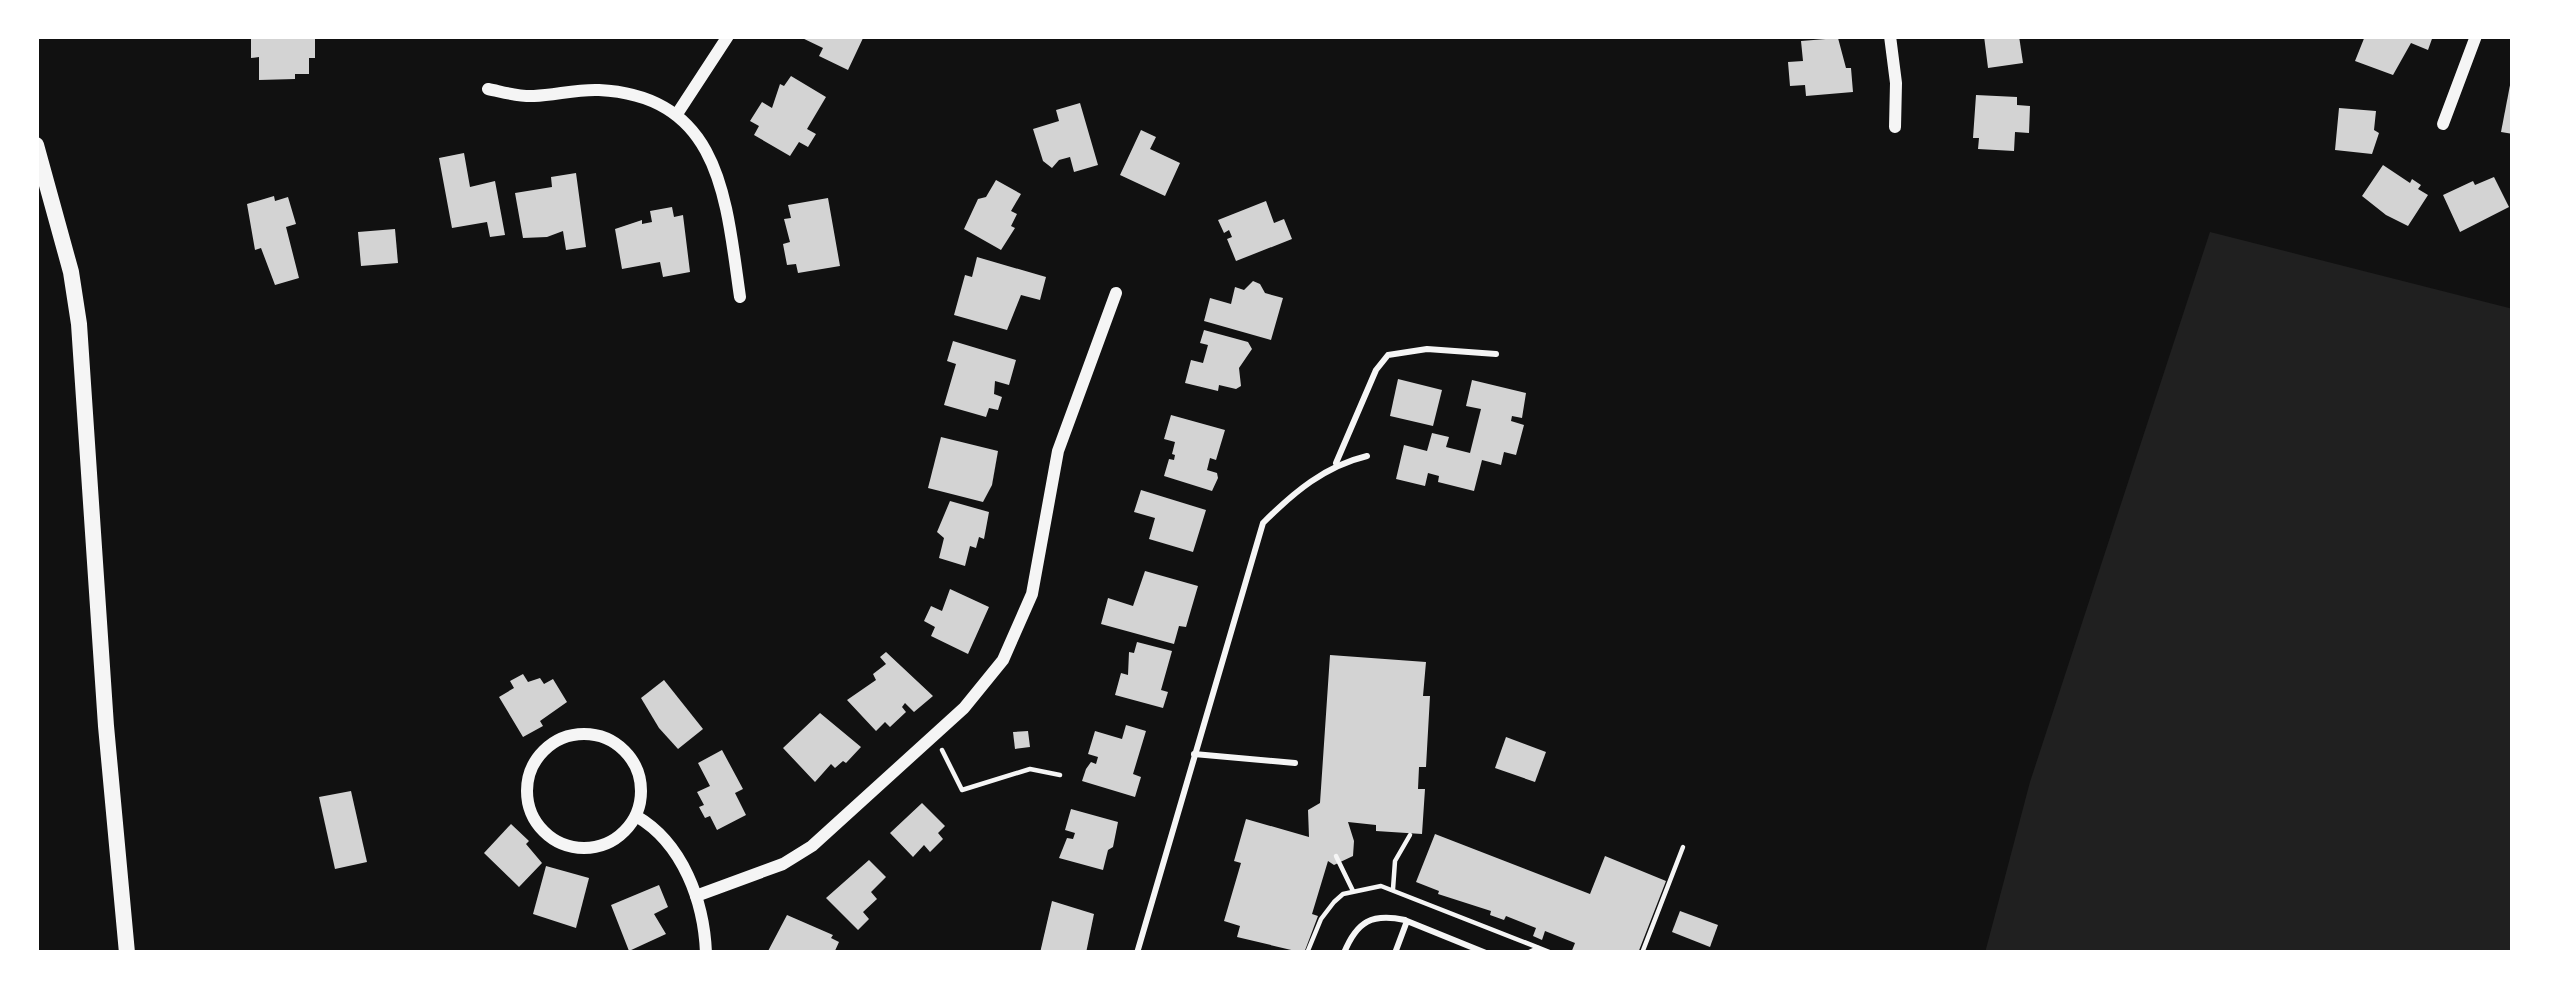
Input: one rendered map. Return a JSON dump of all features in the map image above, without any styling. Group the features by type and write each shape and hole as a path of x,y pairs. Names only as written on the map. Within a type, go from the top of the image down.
{"main road":[{"path":"36,146 66,254 79,325 106,727 127,953"}],"street":[{"path":"677,114 728,36"},
{"path":"1890,36 1895,127"},
{"path":"2443,124 2476,36"},
{"path":"488,89 533,96 581,90 627,93 654,99 677,114 702,143 717,174 740,297"},
{"path":"696,896 783,864 806,850 980,692 1014,641 1036,574 1058,451 1116,293"},
{"path":"587,734 610,740 638,768 642,789 636,816 610,842 586,848 563,844 541,829 531,814 526,793 531,769 560,738 587,734"},
{"path":"636,816 675,854 696,896 706,953"}],"lane":[{"path":"1336,463 1376,370 1388,355 1427,349 1496,354"},
{"path":"1137,953 1263,523 1286,499 1336,463 1367,456"},
{"path":"1194,754 1295,763"},
{"path":"1344,953 1356,929 1379,916 1407,920 1486,953"},
{"path":"1395,953 1407,920"}],"path":[{"path":"934,734 962,790 1030,769 1060,775"},
{"path":"1393,890 1395,861 1410,836"},
{"path":"1642,953 1683,847"},
{"path":"1336,856 1353,891"},
{"path":"1527,953 1538,948"}],"shaded area":[{"path":"2210,232 2513,309 2513,953 1985,953 2030,782"}],"building":[{"path":"251,36 315,36 309,74 259,80 259,57 251,58"},
{"path":"798,36 864,36 848,70 819,56 823,48"},
{"path":"1984,36 2019,36 2023,63 1988,68"},
{"path":"2365,36 2433,36 2428,50 2411,43 2393,75 2355,61"},
{"path":"1838,38 1846,68 1851,68 1853,92 1806,96 1805,85 1790,86 1788,62 1803,61 1801,41"},
{"path":"791,76 826,97 807,129 816,134 808,147 799,142 790,156 754,135 759,126 750,121 762,102 772,108 780,84 784,86"},
{"path":"2513,80 2513,134 2501,132"},
{"path":"1976,95 2017,97 2017,105 2030,106 2029,133 2015,132 2014,151 1978,149 1979,138 1973,138"},
{"path":"1080,103 1098,165 1074,172 1070,157 1052,168 1043,161 1033,129 1059,121 1056,110"},
{"path":"2339,108 2376,111 2374,130 2379,133 2372,154 2335,150"},
{"path":"1141,130 1156,137 1150,149 1180,163 1165,196 1120,175"},
{"path":"464,153 470,187 495,181 505,235 490,237 487,222 452,228 439,158"},
{"path":"2383,165 2421,185 2418,189 2428,195 2408,226 2362,196"},
{"path":"576,173 586,247 566,250 563,231 523,238 515,193 552,187 551,177"},
{"path":"2494,177 2509,207 2460,232 2443,195"},
{"path":"996,180 1021,194 1011,211 1017,214 1011,226 1015,228 1001,250 964,229 978,199 986,197"},
{"path":"274,196 275,201 288,197 296,224 286,227 299,278 275,285 261,248 255,250 247,204"},
{"path":"828,198 840,266 798,273 796,264 787,265 783,244 790,242 784,219 791,218 788,205"},
{"path":"1266,201 1274,223 1284,219 1292,239 1236,261 1227,239 1232,237 1229,230 1224,233 1218,220"},
{"path":"672,207 674,217 683,215 690,272 663,277 660,262 622,269 615,229 642,220 642,224 652,222 650,211"},
{"path":"395,229 398,263 361,266 358,232"},
{"path":"977,257 1046,277 1040,300 1021,295 1007,330 954,315 965,275 972,277"},
{"path":"1253,281 1265,293 1283,298 1271,340 1204,321 1210,298 1231,304 1235,287 1244,290"},
{"path":"1204,330 1248,342 1252,349 1239,368 1241,386 1236,389 1219,385 1218,391 1185,383 1191,360 1203,363 1208,345 1200,343"},
{"path":"953,341 1016,360 1009,385 995,381 994,394 1002,397 998,410 989,408 986,417 944,405 956,364 947,361"},
{"path":"1398,379 1442,390 1433,426 1390,416"},
{"path":"1472,380 1526,393 1522,418 1512,416 1511,421 1524,425 1516,455 1504,452 1501,465 1482,460 1474,491 1438,482 1439,476 1428,473 1425,486 1396,479 1404,445 1427,451 1432,433 1449,437 1446,447 1470,453 1481,409 1466,406"},
{"path":"1171,415 1225,430 1216,460 1210,458 1207,470 1217,473 1212,491 1164,476 1175,455 1175,442 1164,439"},
{"path":"941,437 998,451 992,485 983,502 928,488"},
{"path":"1141,490 1206,510 1193,552 1149,539 1155,518 1134,512"},
{"path":"950,501 989,512 984,539 979,537 976,548 970,546 965,566 939,558 944,538 937,532"},
{"path":"1145,571 1198,586 1186,627 1179,626 1174,644 1101,624 1108,598 1133,606"},
{"path":"950,589 989,607 968,654 931,636 935,627 924,621 931,606 942,611"},
{"path":"1137,642 1172,651 1161,690 1168,692 1163,708 1115,695 1121,673 1128,675 1129,652 1134,653"},
{"path":"886,652 933,696 914,712 905,703 906,712 890,727 885,722 876,731 847,700 876,680 873,674 886,664 880,657"},
{"path":"1330,655 1426,662 1423,696 1430,696 1426,767 1419,767 1418,789 1425,789 1422,834 1376,831 1376,825 1348,822 1353,856 1334,865 1328,861 1312,914 1318,916 1304,953 1237,937 1240,926 1224,921 1241,863 1234,861 1246,819 1309,837 1308,810 1320,803"},
{"path":"523,674 528,682 540,678 544,684 553,679 567,702 540,721 543,726 523,737 499,697 514,688 510,681"},
{"path":"664,680 703,729 678,749 641,698"},
{"path":"820,713 861,747 846,763 835,768 831,764 815,782 783,748"},
{"path":"1126,725 1146,731 1133,774 1141,777 1135,797 1082,781 1098,757 1088,754 1095,731 1122,739"},
{"path":"1028,731 1030,747 1015,749 1013,732"},
{"path":"1506,737 1546,752 1535,782 1495,768"},
{"path":"722,750 743,789 735,793 746,815 717,830 699,807 704,805 697,792 710,786 698,763"},
{"path":"351,791 367,862 335,869 319,797"},
{"path":"922,803 945,826 938,833 943,839 930,852 924,845 913,857 890,833"},
{"path":"1071,809 1118,822 1103,870 1059,858 1067,838 1073,839 1075,833 1065,830"},
{"path":"511,824 542,863 519,887 484,853"},
{"path":"1435,834 1590,894 1605,856 1666,881 1638,953 1571,953 1575,943 1545,931 1542,940 1533,936 1536,928 1490,915 1491,911 1416,882"},
{"path":"869,860 886,877 871,892 877,899 863,912 869,919 858,930 826,898"},
{"path":"546,866 589,878 576,928 533,914"},
{"path":"659,885 668,907 654,914 666,934 629,951 611,905"},
{"path":"1052,901 1094,914 1086,953 1040,953"},
{"path":"1680,911 1718,925 1710,947 1672,932"},
{"path":"787,915 833,935 839,942 834,953 767,953"}]}
